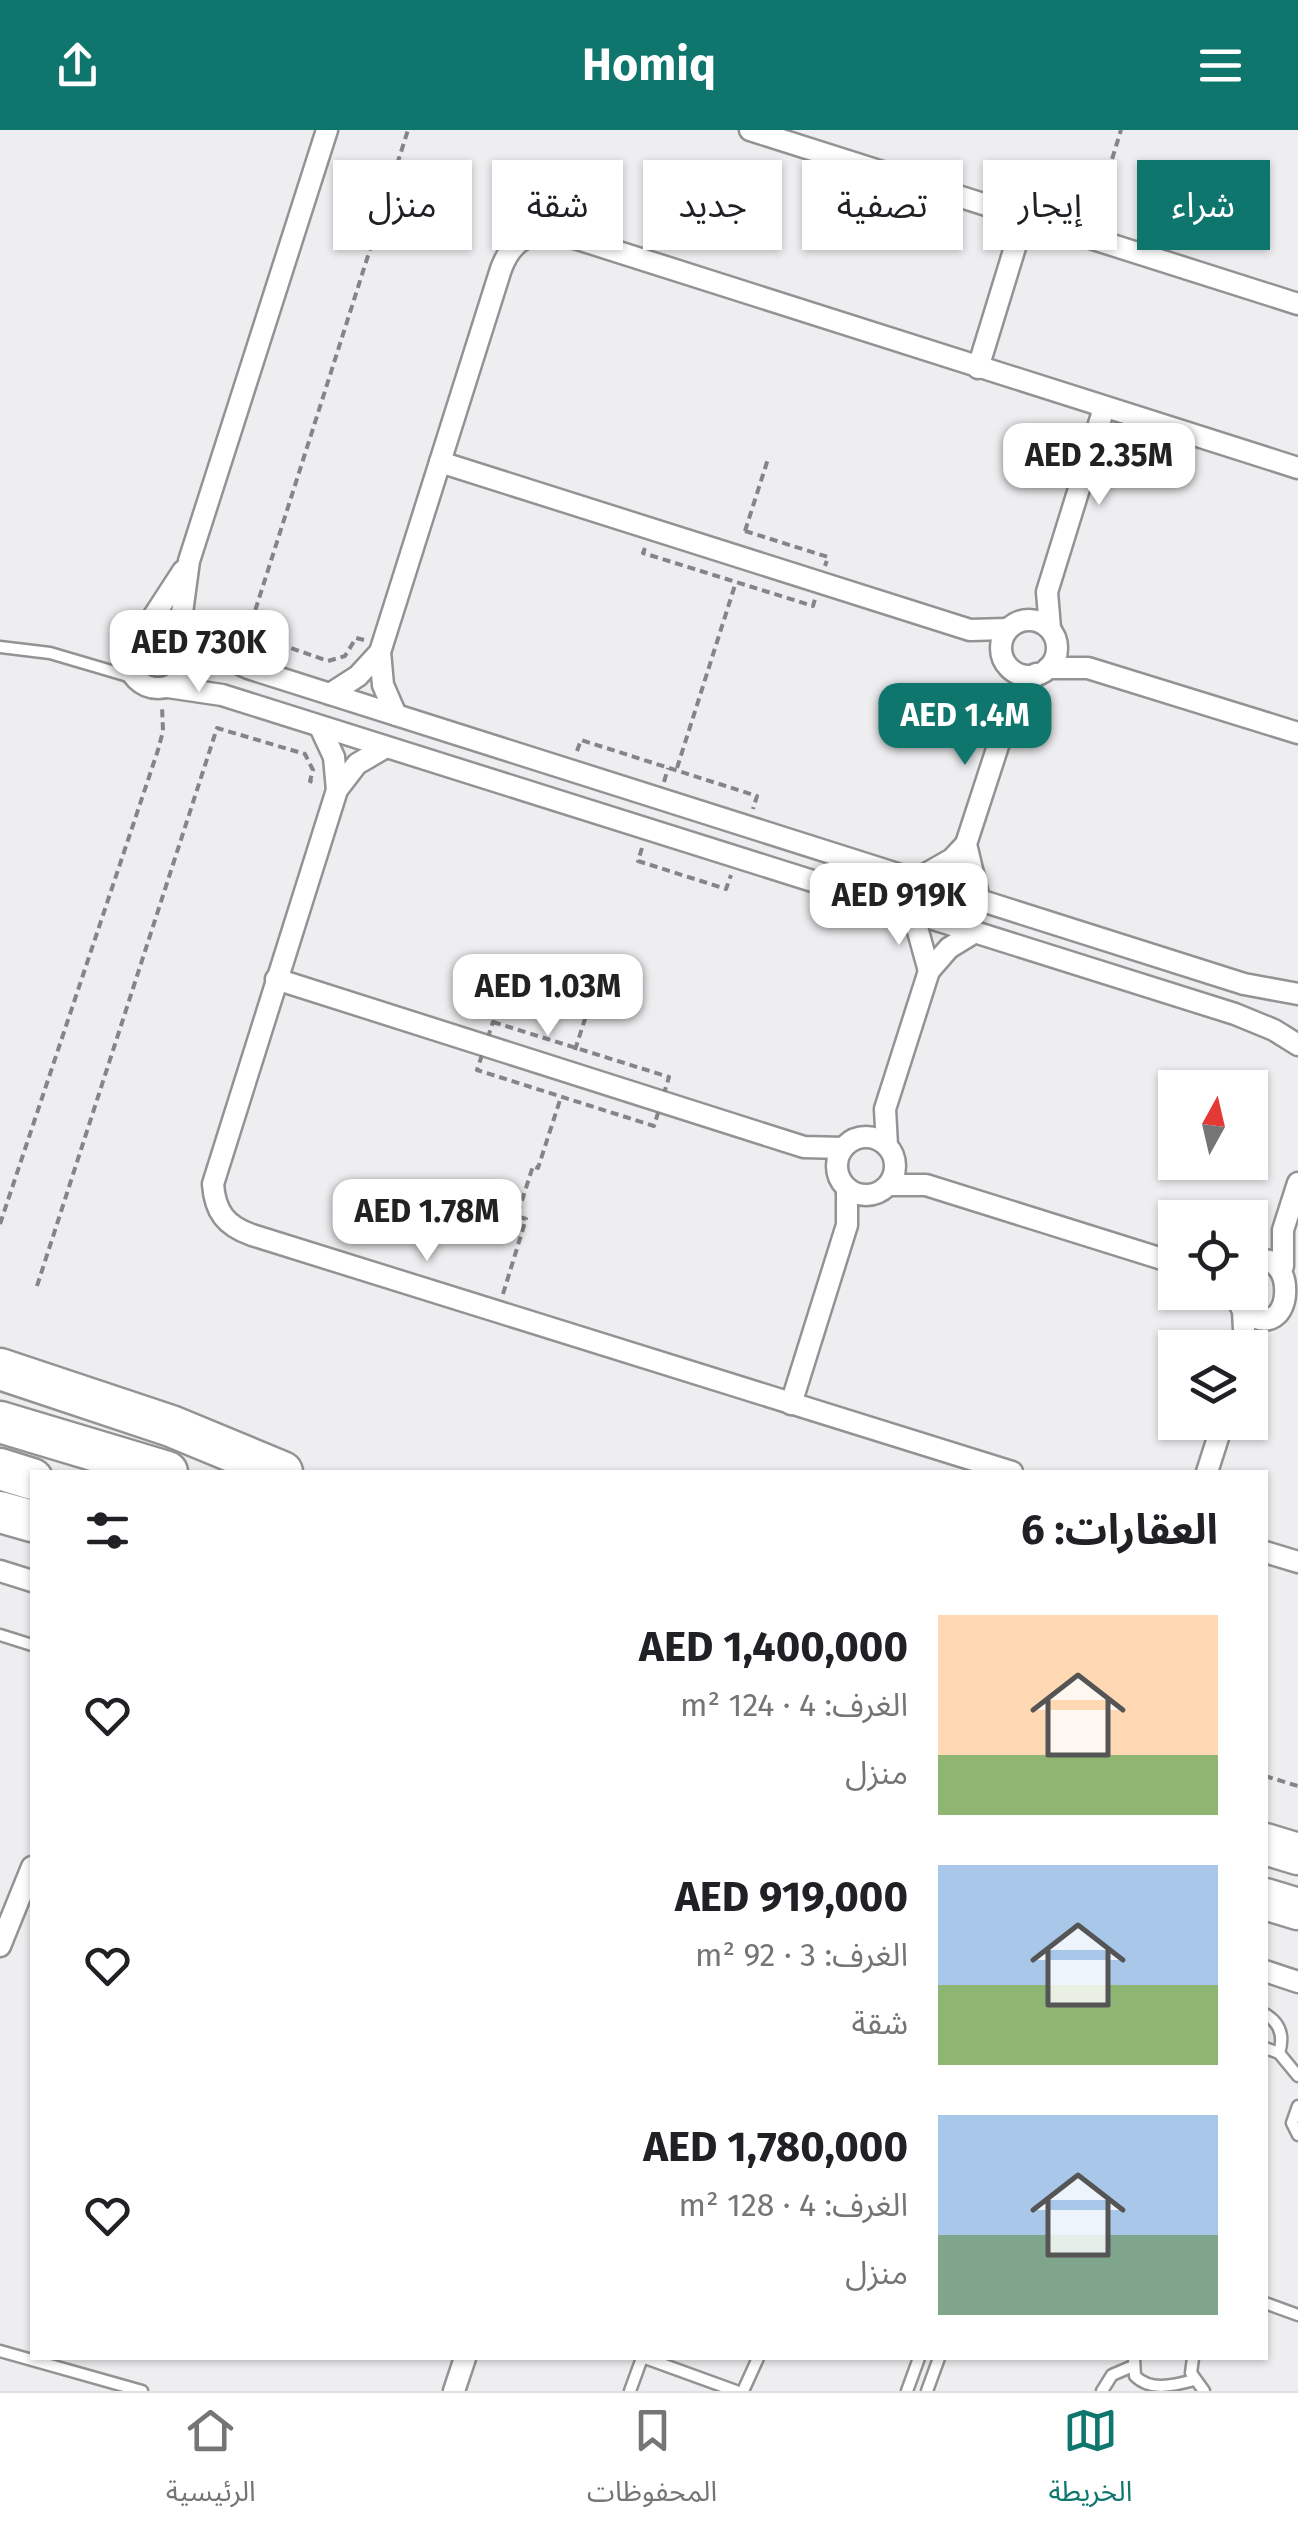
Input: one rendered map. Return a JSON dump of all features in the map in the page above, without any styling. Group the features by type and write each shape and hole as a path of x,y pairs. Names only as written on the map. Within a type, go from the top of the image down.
{"highway":[{"path":"0,1369 171,1426 277,1470"},
{"path":"0,1422 159,1470"},
{"path":"0,1469 30,1478"},
{"path":"0,1512 30,1520"},
{"path":"1268,1842 1298,1854"},
{"path":"1268,1900 1298,1909"}],"street":[{"path":"162,688 186,671 188,659 179,636 189,561 327,130"},
{"path":"750,130 983,205"},
{"path":"396,715 383,685 381,649 507,253 532,234 564,235 1298,468"},
{"path":"1117,247 1298,304"},
{"path":"978,368 1014,250"},
{"path":"917,880 952,859 966,844 1010,706 1056,654 1047,592 1104,408"},
{"path":"440,462 970,630 1019,674 1088,668 1298,734"},
{"path":"189,561 144,631 129,647 128,658 135,678 162,688 222,695 976,932 1255,1021 1298,1045"},
{"path":"1010,706 1001,641 1047,592"},
{"path":"970,630 1038,621 1088,668"},
{"path":"144,631 162,628 248,668 1244,984 1298,994"},
{"path":"330,694 358,676 381,649"},
{"path":"320,727 334,756 337,790"},
{"path":"386,748 357,764 337,790 213,1184 214,1202 222,1218 235,1229 252,1235 1006,1470"},
{"path":"966,844 980,899"},
{"path":"913,913 928,970"},
{"path":"889,1185 891,1154 885,1110 928,970 949,948 976,932"},
{"path":"276,979 804,1146 836,1170 848,1190 847,1225 792,1404"},
{"path":"836,1170 852,1143 885,1110"},
{"path":"804,1146 875,1138 926,1185"},
{"path":"1265,1330 1292,1298 1284,1230 1298,1183"},
{"path":"847,1225 870,1196 889,1185 926,1185 1158,1258"},
{"path":"848,1190 870,1196"},
{"path":"1268,1247 1284,1230"},
{"path":"1268,1260 1291,1280"},
{"path":"1248,1310 1255,1318 1284,1312"},
{"path":"1208,1470 1217,1440"},
{"path":"1268,1553 1298,1562"},
{"path":"0,1571 30,1580"},
{"path":"1268,1841 1298,1840"},
{"path":"0,1946 30,1872"},
{"path":"1268,1973 1298,1982"},
{"path":"454,2391 464,2360"}],"lane":[{"path":"0,647 50,653 135,678"},
{"path":"0,1634 30,1644"},
{"path":"1268,2016 1281,2033 1278,2053"},
{"path":"1268,2049 1278,2053 1298,2076"},
{"path":"1298,2106 1292,2122 1298,2135"},
{"path":"1268,2305 1298,2315"},
{"path":"0,2351 30,2359"},
{"path":"32,2360 142,2391"},
{"path":"630,2391 643,2360"},
{"path":"650,2360 739,2391 757,2360"},
{"path":"907,2391 918,2360"},
{"path":"927,2391 938,2360"},
{"path":"1193,2360 1194,2380 1204,2391"},
{"path":"1102,2391 1112,2375 1134,2362 1140,2384 1148,2390 1194,2380"}],"path":[{"path":"381,649 356,638 345,656 328,660 248,634 408,130"},
{"path":"1112,160 1121,130"},
{"path":"676,770 768,459"},
{"path":"0,1224 158,750 164,711 162,688"},
{"path":"37,1286 218,728 305,754 313,770 310,781 337,790"},
{"path":"572,770 581,740 676,770 757,796 747,826"},
{"path":"497,1312 526,1218 517,1216 532,1166 538,1168 601,968"},
{"path":"1268,1777 1298,1786"}]}
